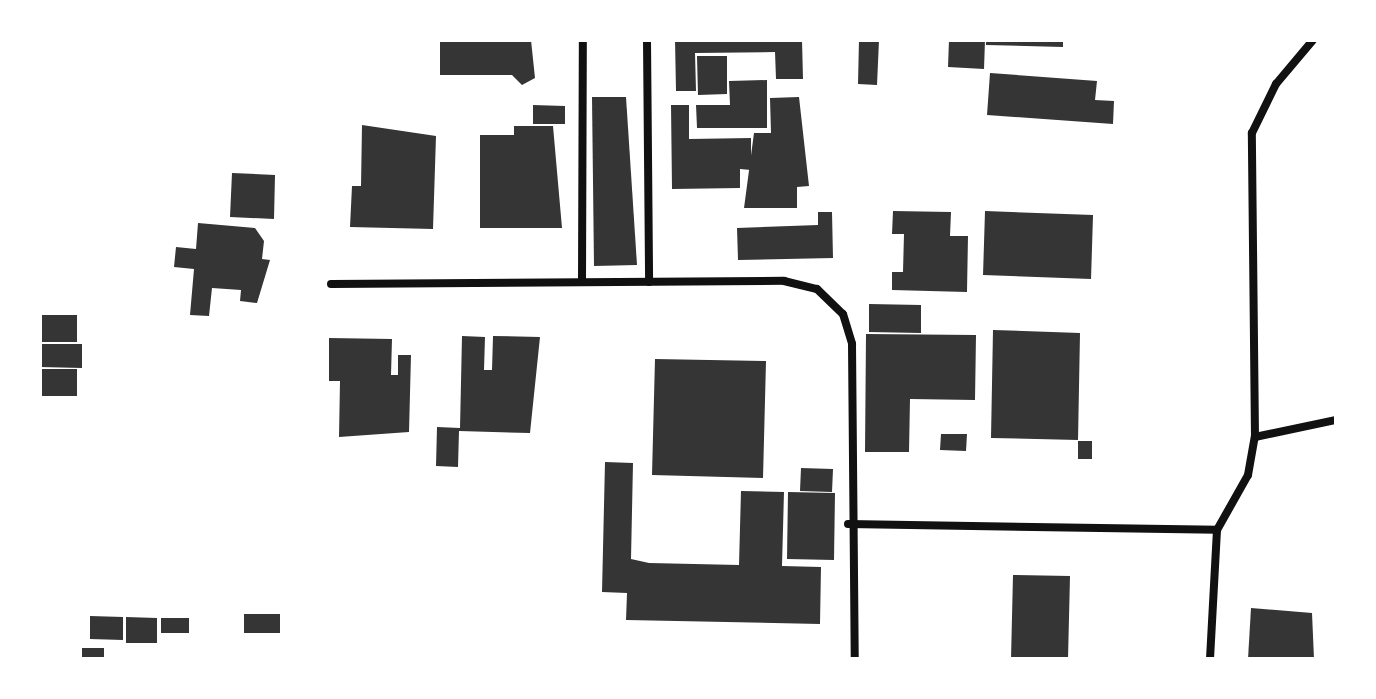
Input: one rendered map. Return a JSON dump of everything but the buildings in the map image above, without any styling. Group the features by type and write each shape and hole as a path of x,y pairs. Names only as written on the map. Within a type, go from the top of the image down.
{"street":[{"path":"582,282 583,40"},
{"path":"647,40 649,282"},
{"path":"1210,659 1217,530 1248,475 1255,437 1252,133 1276,84 1313,40"},
{"path":"331,284 784,281 817,289 837,307 852,344 848,524 855,659"},
{"path":"1255,437 1336,420"},
{"path":"848,524 1217,530"}]}
